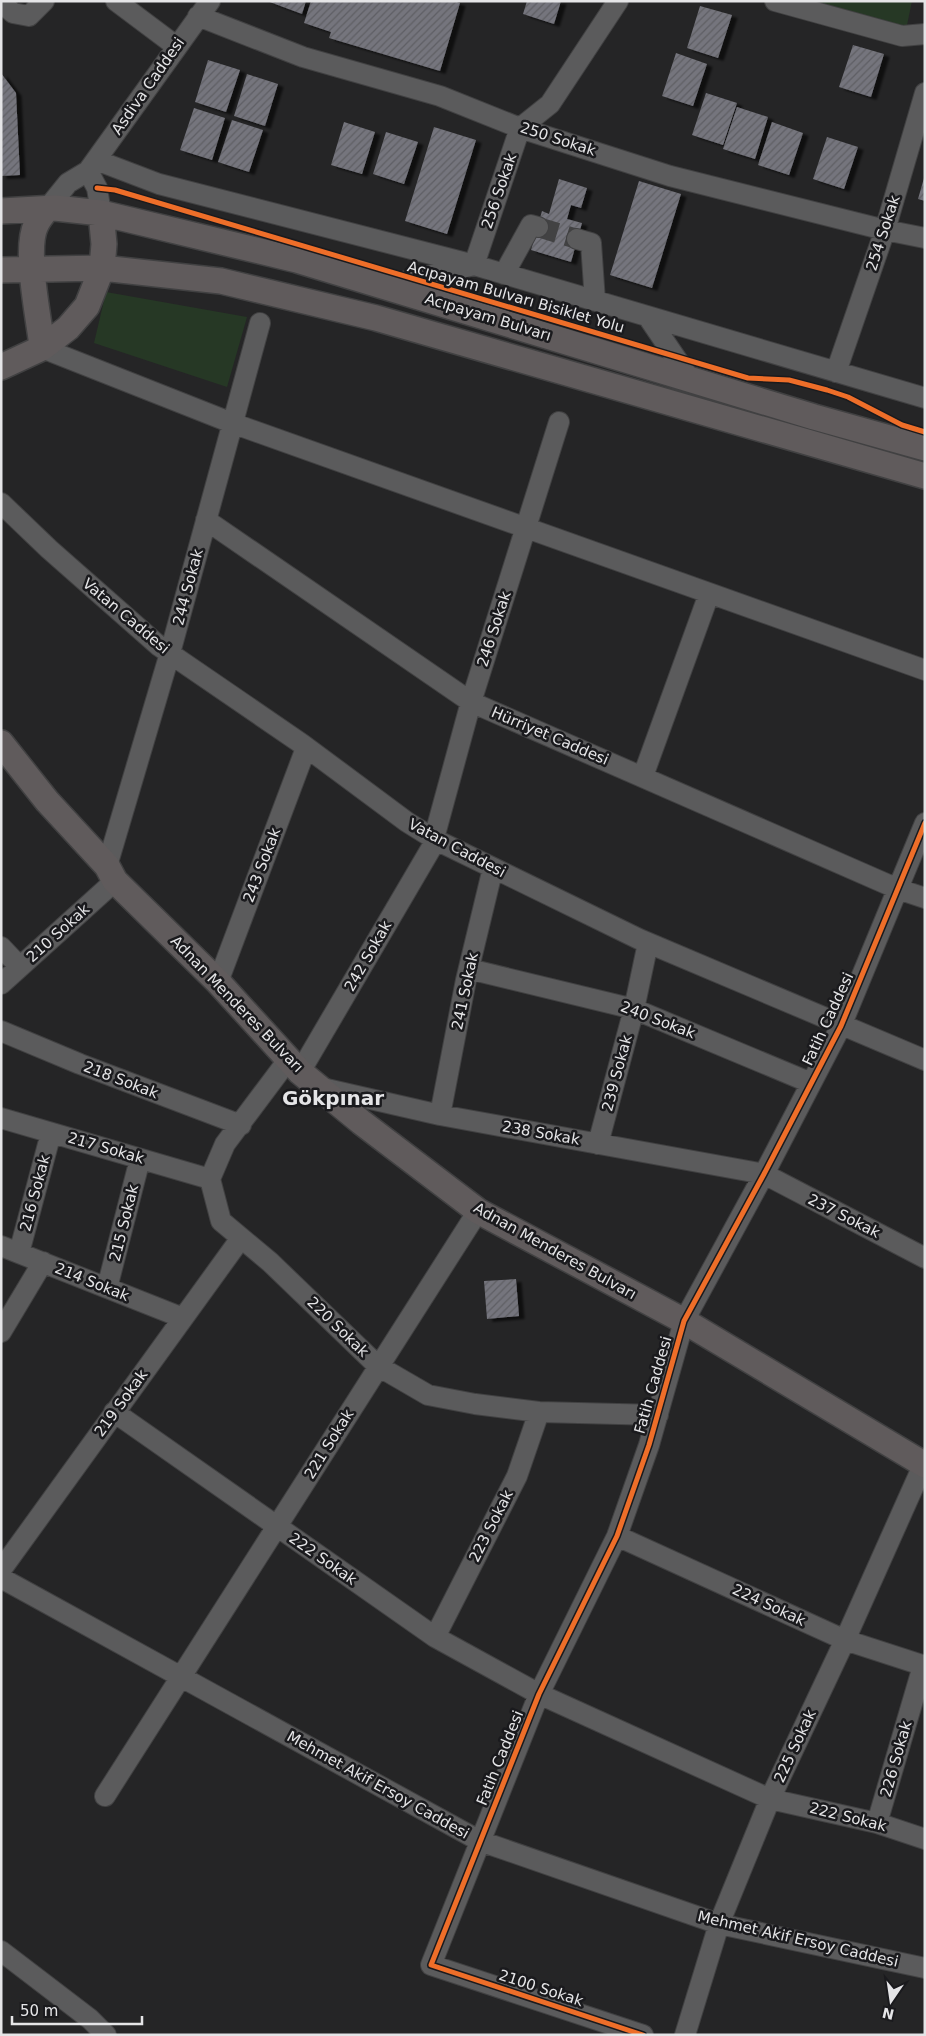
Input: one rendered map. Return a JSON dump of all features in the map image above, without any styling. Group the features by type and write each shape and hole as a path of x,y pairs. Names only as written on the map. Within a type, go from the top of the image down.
{"main road":[{"name":"Acıpayam Bulvarı","path":"1,211 47,209 101,213 297,260 814,417 925,448"},
{"path":"42,347 32,269 35,226 47,209"},
{"path":"1,367 42,347 68,328 87,306 102,268 104,244 101,213"},
{"path":"1,270 102,268 220,281 376,318 925,476"},
{"name":"Adnan Menderes Bulvarı","path":"1,744 47,801 111,874 218,982 302,1073 361,1122 478,1211 684,1321 924,1463"}],"street":[{"path":"1,2 13,13 29,16 44,1"},
{"path":"116,1 176,46"},
{"path":"520,128 550,104 618,1"},
{"path":"775,1 902,36 925,34"},
{"name":"Asdiva Caddesi","path":"47,209 68,183 92,165 204,9"},
{"name":"250 Sokak","path":"204,9 303,56 440,96 520,128 670,176 885,230 925,238"},
{"name":"254 Sokak","path":"836,372 885,230 925,93"},
{"name":"256 Sokak","path":"474,265 520,128"},
{"path":"101,213 92,165 474,265 925,398"},
{"path":"504,274 531,225 538,227"},
{"path":"578,239 591,243 596,301"},
{"path":"386,286 474,265"},
{"path":"648,316 690,379"},
{"name":"244 Sokak","path":"111,874 260,323"},
{"path":"42,347 232,423 925,670"},
{"name":"246 Sokak","path":"435,839 471,702 559,422"},
{"name":"Vatan Caddesi","path":"1,503 49,549 170,653 306,748 407,822 435,839 648,943 925,1060"},
{"name":"Hürriyet Caddesi","path":"206,520 471,702 898,889 925,898"},
{"path":"643,776 709,594"},
{"name":"243 Sokak","path":"218,982 306,748"},
{"name":"Fatih Caddesi","path":"431,1966 539,1694 617,1536 658,1415 684,1321 764,1174 841,1026 925,823"},
{"name":"242 Sokak","path":"302,1073 435,839"},
{"name":"241 Sokak","path":"440,1114 469,969 493,868"},
{"name":"210 Sokak","path":"1,984 20,968 111,874"},
{"name":"239 Sokak","path":"598,1144 634,1009 648,943"},
{"path":"1,947 20,968"},
{"name":"240 Sokak","path":"469,969 634,1009 811,1084"},
{"name":"218 Sokak","path":"1,1031 80,1064 241,1125"},
{"path":"210,1179 225,1144 241,1125 302,1073"},
{"name":"238 Sokak","path":"302,1073 440,1114 764,1174"},
{"name":"217 Sokak","path":"1,1118 210,1179"},
{"name":"216 Sokak","path":"10,1249 51,1133"},
{"name":"215 Sokak","path":"108,1288 140,1158"},
{"name":"237 Sokak","path":"764,1174 925,1258"},
{"name":"220 Sokak","path":"210,1179 221,1221 270,1262 378,1366 428,1395 476,1404 539,1412 658,1415"},
{"name":"221 Sokak","path":"105,1796 478,1211"},
{"name":"219 Sokak","path":"1,1570 241,1238"},
{"name":"214 Sokak","path":"10,1249 182,1318"},
{"path":"1,1332 43,1262"},
{"name":"222 Sokak","path":"114,1412 435,1637 539,1694 770,1799 878,1823 925,1839"},
{"name":"223 Sokak","path":"435,1637 517,1476 539,1412"},
{"name":"225 Sokak","path":"684,2035 718,1924 770,1799 845,1640 924,1463"},
{"name":"224 Sokak","path":"617,1536 845,1640 924,1666"},
{"name":"Mehmet Akif Ersoy Caddesi","path":"1,1578 480,1841 718,1924 925,1968"},
{"name":"226 Sokak","path":"878,1823 924,1666"},
{"path":"1,1951 90,2019 106,2035"},
{"name":"2100 Sokak","path":"431,1966 643,2035"}],"green space":[{"path":"800,1 912,1 906,30"},
{"path":"106,292 247,317 227,387 94,343"}],"building":[{"path":"267,1 306,1 302,14"},
{"path":"311,1 453,1 460,3 440,71 329,38 331,32 304,23"},
{"path":"527,1 561,1 554,24 523,14"},
{"path":"700,6 732,15 718,58 687,48"},
{"path":"853,45 884,54 871,97 839,87"},
{"path":"676,53 707,64 693,106 662,96"},
{"path":"208,60 240,70 226,112 195,102"},
{"path":"1,73 16,93 20,175 1,176"},
{"path":"247,74 278,84 265,126 234,116"},
{"path":"706,93 737,103 723,145 692,135"},
{"path":"737,107 768,117 755,159 723,149"},
{"path":"194,108 225,118 212,160 180,150"},
{"path":"232,120 263,130 249,172 218,162"},
{"path":"344,122 375,132 362,174 331,165"},
{"path":"772,122 803,133 789,175 758,165"},
{"path":"434,127 476,140 447,234 405,221"},
{"path":"386,132 418,142 404,184 373,174"},
{"path":"827,137 858,147 844,189 813,179"},
{"path":"559,179 587,188 581,208 571,205 567,219 582,223 571,262 531,250 542,211 549,214"},
{"path":"925,179 925,201 918,199"},
{"path":"639,181 681,194 652,288 610,275"},
{"path":"516,1279 519,1316 487,1319 484,1281"}],"tunnel":[{"path":"538,227 577,239"}],"cycle path":[{"name":"Acıpayam Bulvarı Bisiklet Yolu","path":"97,188 115,190 748,378 789,380 827,390 848,397 902,425 925,432"},
{"path":"643,2035 431,1965 539,1694 617,1536 649,1445 684,1321 764,1174 841,1026 925,823"}],"district":[{"name":"Gökpınar","path":"333,1098"}]}
